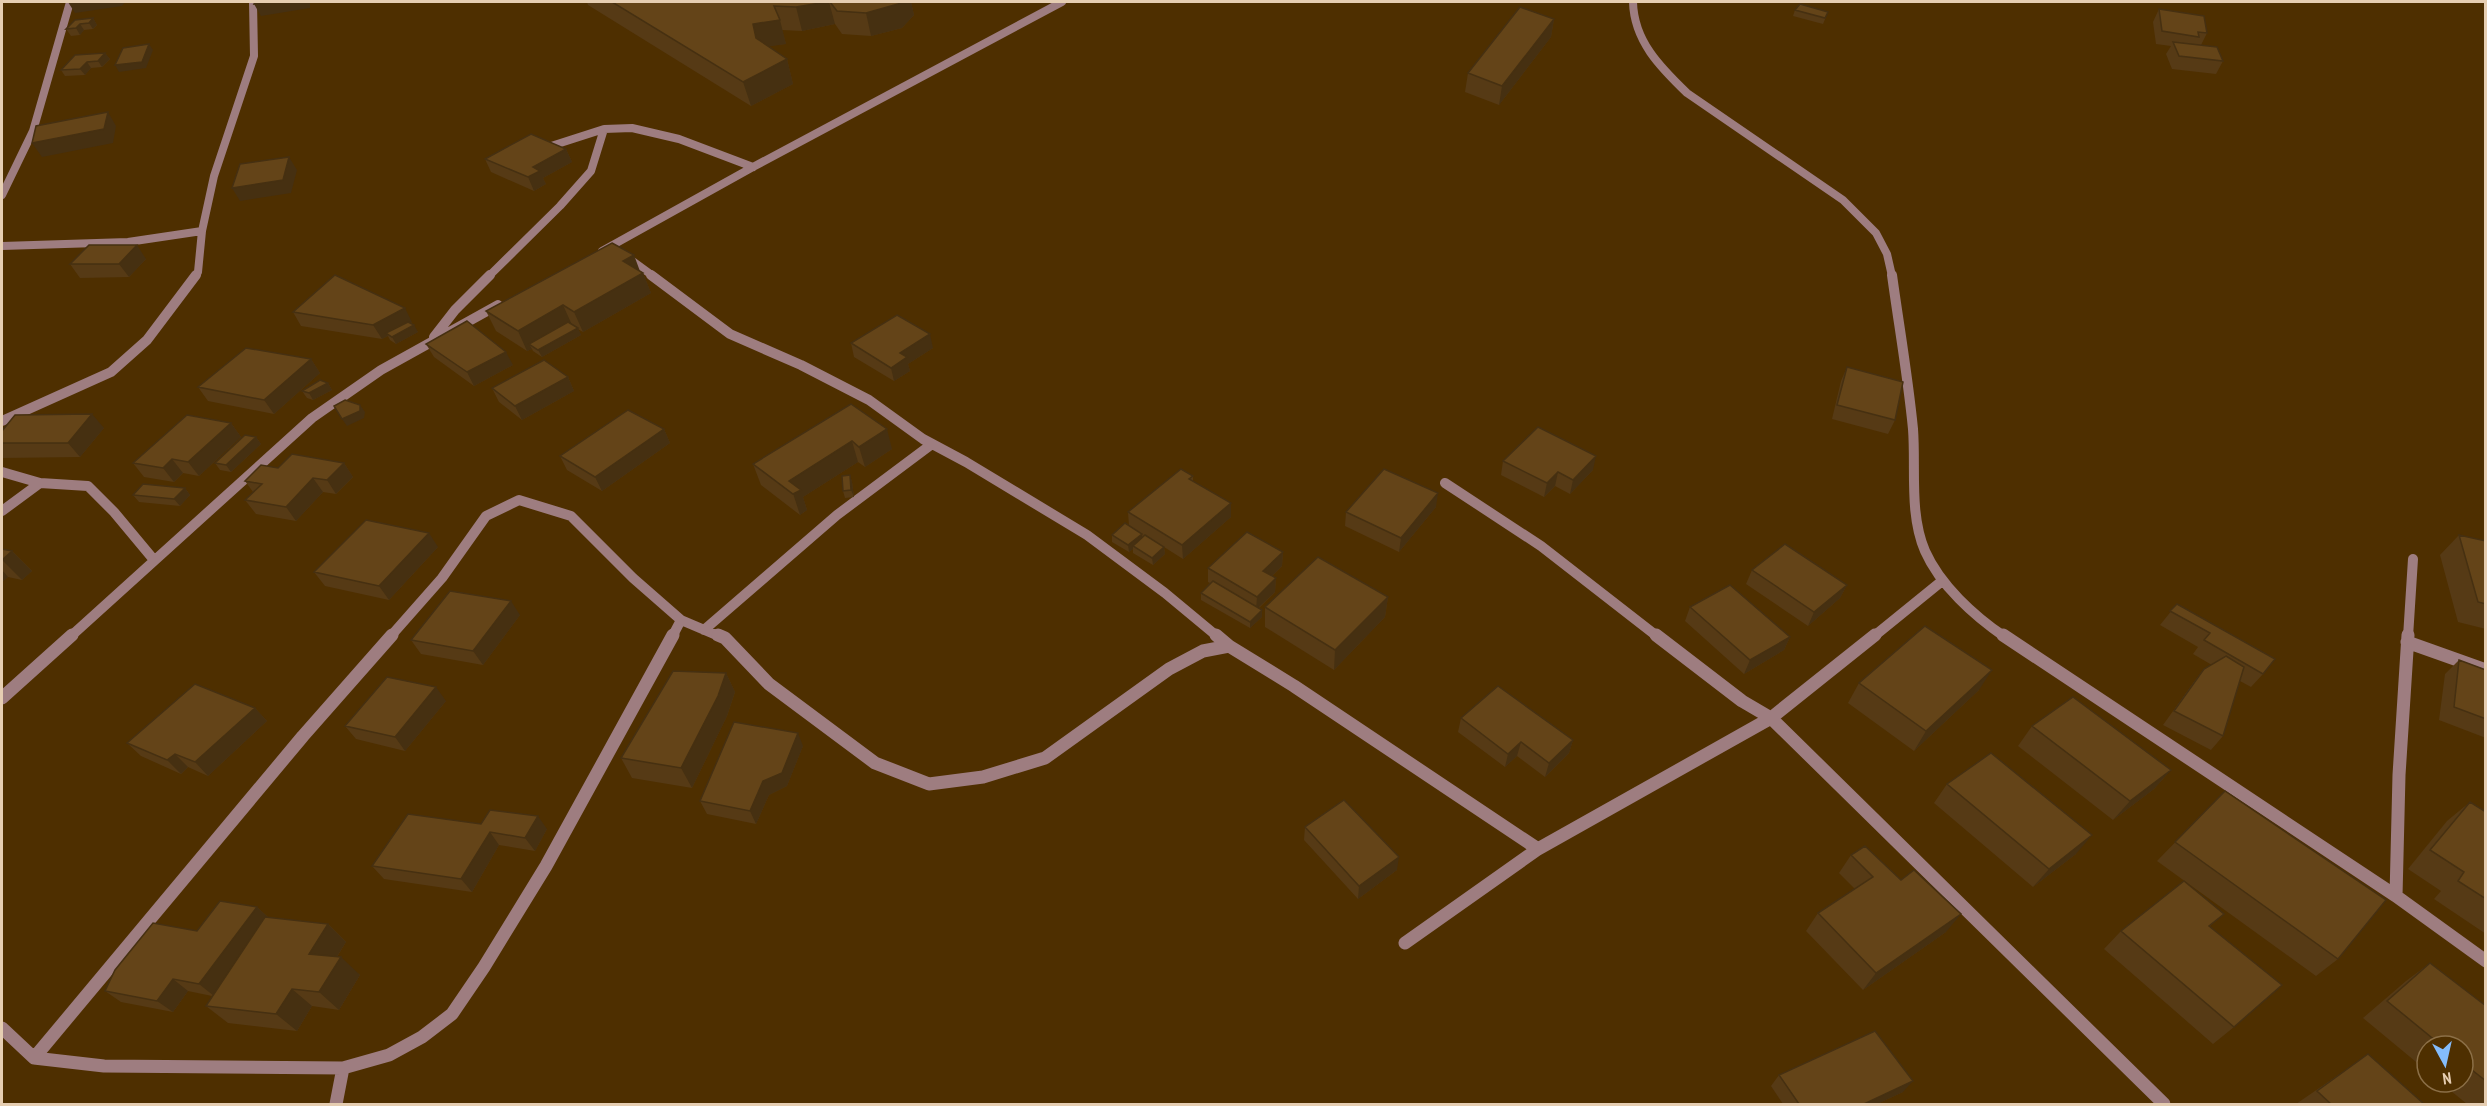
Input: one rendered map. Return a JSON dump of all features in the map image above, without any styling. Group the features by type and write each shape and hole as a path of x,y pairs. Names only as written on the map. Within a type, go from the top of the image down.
{"street":[{"path":"2,195 33,131 70,2"},
{"path":"2,421 111,372 147,340 198,272 201,231 214,176 254,56 253,2"},
{"path":"596,254 753,167 1062,2"},
{"path":"1633,2 1635,23 1641,38 1653,58 1668,76 1687,93 1843,200 1876,234 1887,254 1892,273 1914,443 1921,540 1942,581 1995,630 2396,896 2486,961"},
{"path":"548,147 604,129 632,128 679,139 753,167"},
{"path":"433,339 455,310 560,206 591,171 604,129"},
{"path":"2,246 128,242 201,231"},
{"path":"616,244 627,257 730,334 801,365 869,400 932,444 1087,535 1165,593 1229,646 1294,686 1538,849"},
{"path":"2,698 312,418 381,370 433,339 504,302"},
{"path":"2,427 17,416"},
{"path":"704,630 837,515 932,444"},
{"path":"2,472 40,483 88,486 154,560"},
{"path":"2,511 40,483"},
{"path":"1445,483 1541,546 1742,701 1770,718 2164,1104"},
{"path":"34,1058 295,745 442,578 486,516 519,500 571,516 633,578 681,620 725,638 769,684 875,763 929,784 982,777 1045,758 1169,669 1203,651 1229,646"},
{"path":"2396,896 2398,775 2413,559"},
{"path":"1405,943 1538,849 1770,718 1942,581"},
{"path":"2,1028 34,1058 104,1066 343,1068 389,1055 422,1037 452,1014 484,967 546,866 681,620"},
{"path":"2407,642 2486,670"},
{"path":"336,1104 343,1068"}],"building":[{"path":"612,2 826,2 796,7 774,6 780,20 753,24 756,38 787,59 743,82"},
{"path":"830,2 900,2 866,13 837,11"},
{"path":"1800,4 1828,12 1825,18 1795,10"},
{"path":"1520,7 1554,19 1502,86 1468,73"},
{"path":"2159,9 2204,16 2207,33 2198,32 2199,37 2162,31"},
{"path":"93,18 89,23 66,29 75,20"},
{"path":"2173,42 2217,47 2223,61 2179,56"},
{"path":"149,44 142,62 115,65 123,48"},
{"path":"105,53 98,61 87,62 80,69 61,70 75,55"},
{"path":"108,112 104,129 32,143 36,126"},
{"path":"531,134 566,149 533,167 540,171 528,177 485,159"},
{"path":"289,157 283,180 232,188 240,164"},
{"path":"612,243 634,255 623,261 643,273 574,312 563,305 518,331 486,311"},
{"path":"89,245 137,245 119,264 70,264"},
{"path":"335,275 405,308 373,325 293,312"},
{"path":"897,315 930,334 900,353 907,357 891,368 851,343"},
{"path":"467,321 506,352 467,372 426,344"},
{"path":"408,322 414,325 392,337 386,333"},
{"path":"568,322 578,328 538,350 529,344"},
{"path":"246,348 311,359 264,400 198,387"},
{"path":"544,360 568,377 515,406 492,388"},
{"path":"1847,367 1903,382 1895,420 1837,405"},
{"path":"320,380 328,383 309,393 302,391"},
{"path":"345,400 360,405 360,411 342,419 334,406"},
{"path":"851,404 887,429 859,447 852,441 789,481 801,490 793,494 753,464"},
{"path":"628,410 664,429 595,477 560,456"},
{"path":"92,414 68,443 2,443 2,431 15,415"},
{"path":"187,415 231,423 188,462 172,459 163,468 133,463"},
{"path":"1538,427 1596,456 1573,480 1558,472 1547,483 1503,461"},
{"path":"245,435 256,437 226,465 215,463"},
{"path":"292,454 344,463 327,480 313,478 286,507 245,500 262,484 245,481 261,465 278,468"},
{"path":"1181,469 1193,476 1189,479 1231,503 1182,545 1128,512"},
{"path":"1384,469 1438,493 1401,538 1346,512"},
{"path":"850,475 851,490 843,491 842,476"},
{"path":"143,484 185,488 174,499 133,495"},
{"path":"366,520 429,533 379,586 314,572"},
{"path":"1125,523 1142,534 1128,545 1112,535"},
{"path":"1247,532 1283,552 1263,571 1276,578 1257,597 1208,568"},
{"path":"1145,535 1164,547 1152,558 1133,546"},
{"path":"2459,535 2486,541 2486,604 2478,602"},
{"path":"1785,544 1847,585 1814,612 1752,570"},
{"path":"2,549 12,551 2,560"},
{"path":"1318,557 1388,597 1335,650 1265,607"},
{"path":"1213,581 1262,610 1250,622 1201,593"},
{"path":"1730,585 1790,637 1750,660 1690,607"},
{"path":"450,591 511,601 473,651 411,640"},
{"path":"2177,604 2275,659 2263,674 2204,640 2210,633 2170,611"},
{"path":"1925,626 1992,670 1926,731 1859,683"},
{"path":"2226,656 2244,667 2223,736 2174,711 2204,669"},
{"path":"2459,660 2486,670 2486,719 2454,707"},
{"path":"673,671 726,673 718,696 681,768 621,758"},
{"path":"387,677 436,687 395,737 345,726"},
{"path":"195,684 255,708 195,762 175,754 167,760 127,743"},
{"path":"1498,686 1573,740 1549,763 1521,742 1508,754 1461,718"},
{"path":"2073,697 2171,770 2130,801 2032,726"},
{"path":"734,722 798,733 782,773 763,781 750,811 700,801"},
{"path":"1991,753 2092,835 2049,869 1947,784"},
{"path":"2225,791 2386,900 2338,959 2175,842"},
{"path":"1344,800 1399,857 1359,886 1305,827"},
{"path":"2470,802 2486,812 2486,899 2458,881 2464,872 2430,850"},
{"path":"490,810 538,816 525,838 490,832 461,879 372,866 408,814 481,824"},
{"path":"1865,846 1901,880 1914,870 1961,914 1876,973 1818,913 1873,877 1851,855"},
{"path":"2184,881 2224,914 2209,926 2282,985 2234,1027 2121,931"},
{"path":"220,901 257,907 199,984 173,979 157,1001 105,991 115,970 153,923 197,931"},
{"path":"265,917 328,924 309,954 341,957 319,992 292,989 276,1014 206,1006"},
{"path":"2430,963 2486,1006 2486,1081 2475,1072 2475,1034 2427,1034 2387,1001"},
{"path":"1875,1031 1913,1081 1864,1104 1799,1104 1779,1075"},
{"path":"2368,1054 2424,1104 2331,1104 2317,1091"}]}
